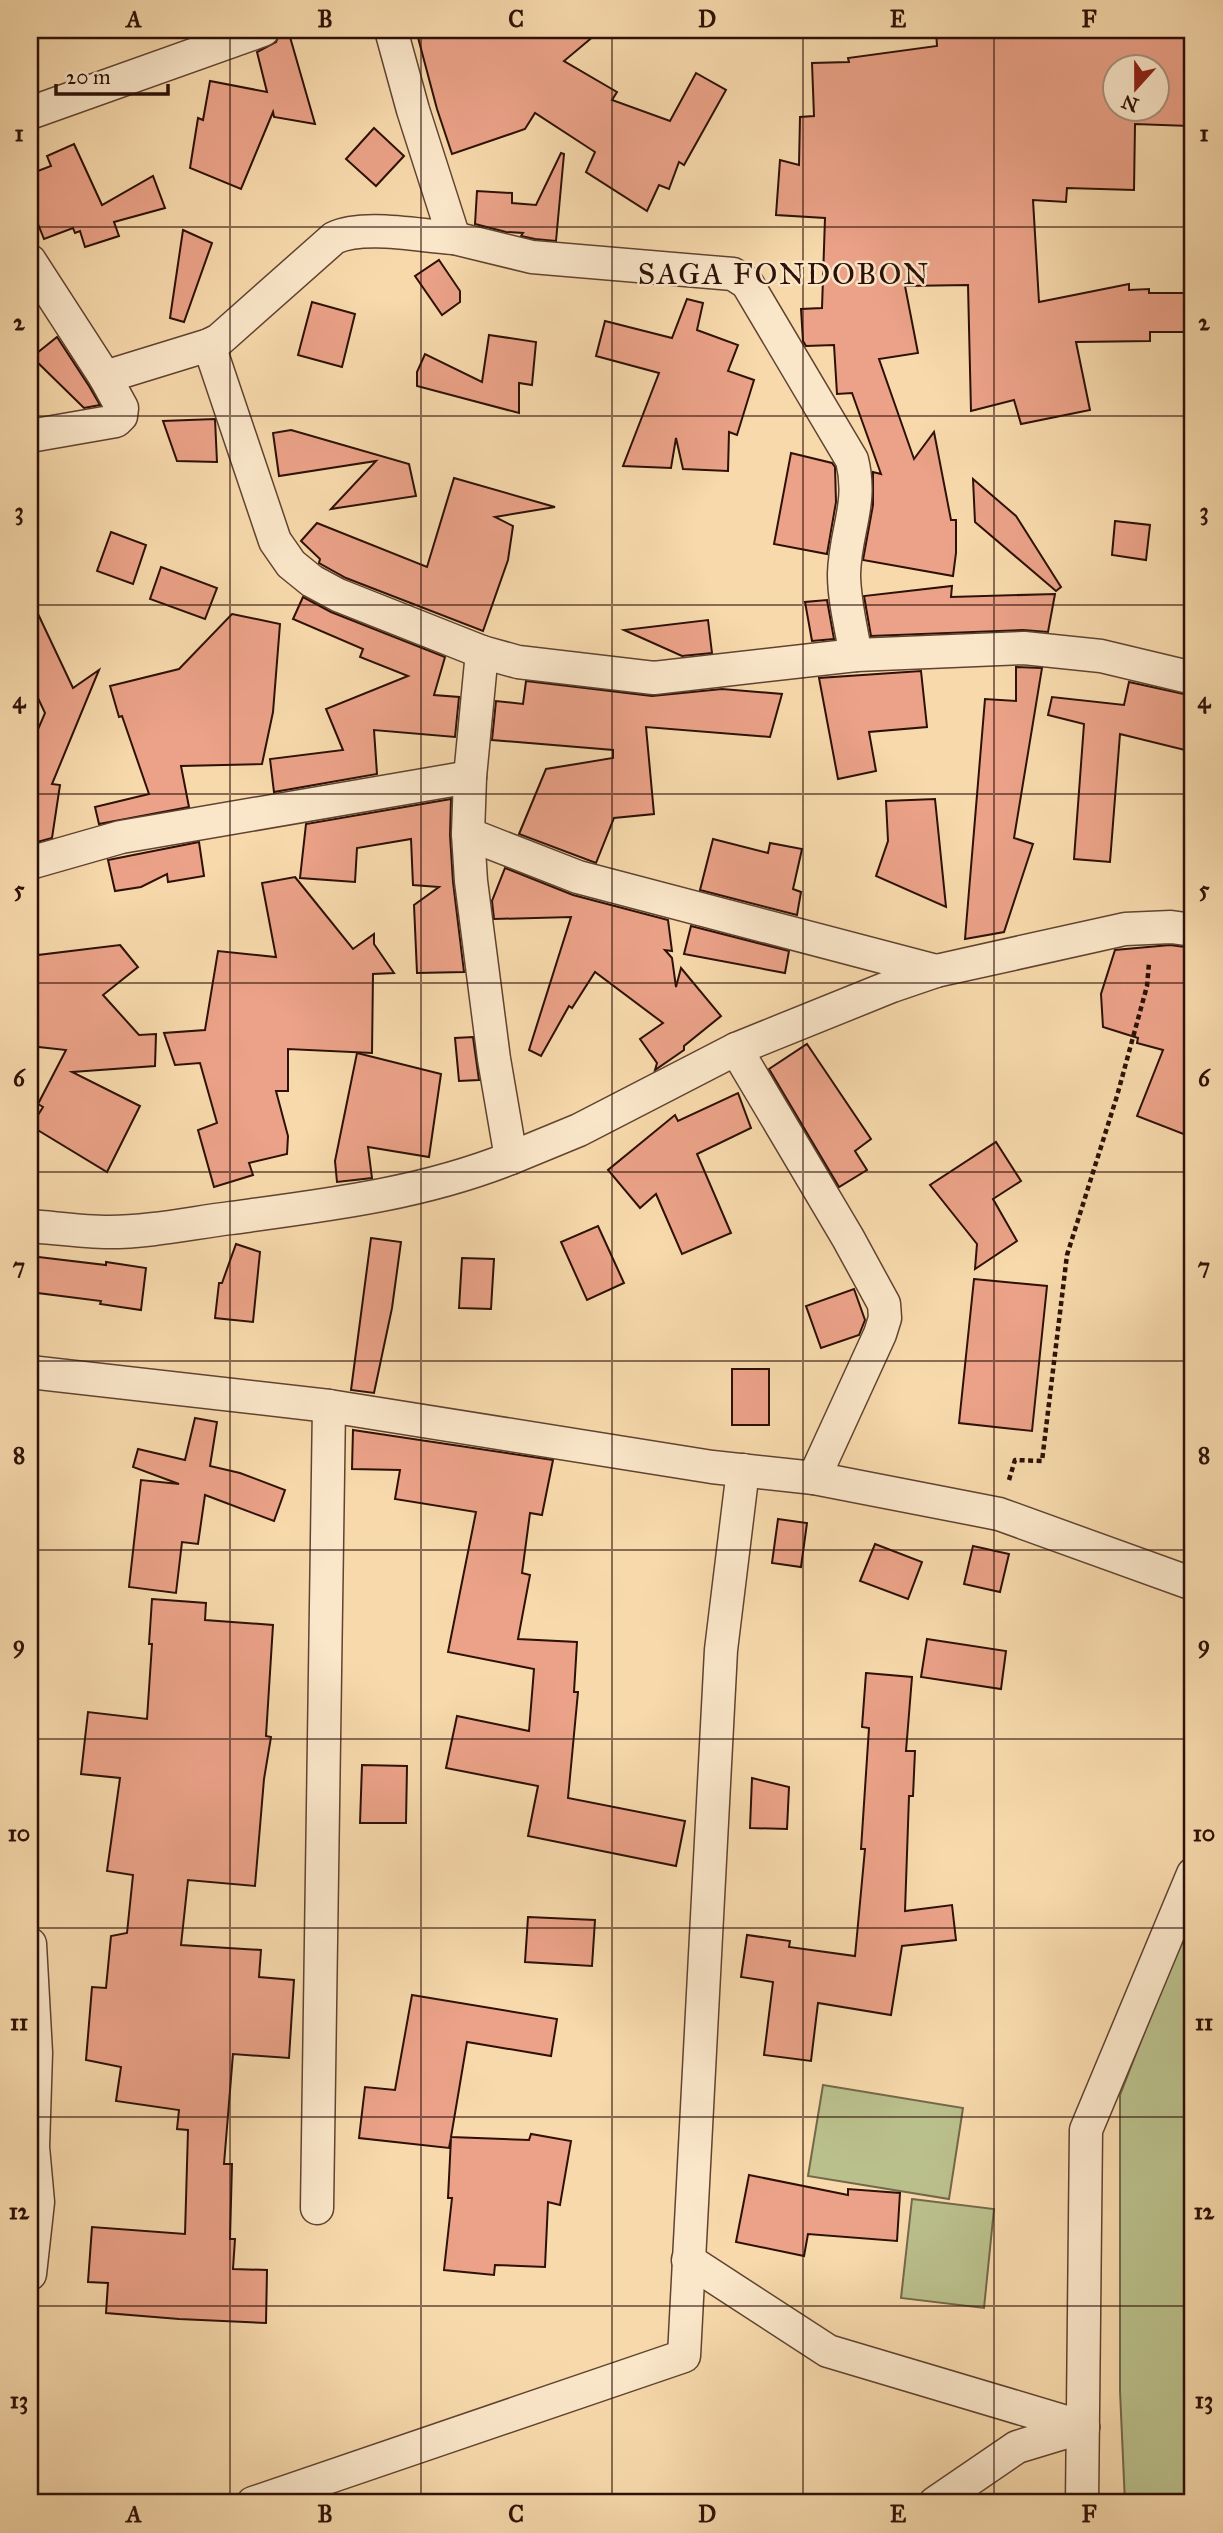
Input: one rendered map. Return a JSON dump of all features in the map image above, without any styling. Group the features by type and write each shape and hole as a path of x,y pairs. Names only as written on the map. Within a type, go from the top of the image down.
{"street":[{"path":"30,113 263,30"},
{"path":"391,30 413,110 454,238"},
{"path":"105,377 209,345 228,333 334,238 343,234 381,233 454,238 523,256 733,274 747,283 852,460 857,481 856,500 844,573 856,655"},
{"path":"30,261 122,408 121,416 116,421 30,436"},
{"path":"209,345 275,541 291,564 312,581 338,595 482,652 517,662 654,678 856,655 1024,648 1101,656 1193,678"},
{"path":"482,652 470,777 468,834 471,881 494,1059 511,1158"},
{"path":"30,863 121,837 470,777"},
{"path":"468,834 578,877 936,971"},
{"path":"30,1226 110,1232 316,1207 376,1198 431,1185 481,1170 579,1130 736,1049 936,971 1125,929 1193,930"},
{"path":"736,1049 884,1304 885,1318 880,1334 814,1478"},
{"path":"30,1372 329,1406 743,1470 814,1478 999,1514 1193,1584"},
{"path":"317,2208 329,1406"},
{"path":"253,2503 684,2356 721,1650 743,1470"},
{"path":"1082,2503 1086,2130 1193,1874"},
{"path":"30,1944 36,2053 33,2147 38,2202 30,2274"},
{"path":"688,2260 828,2351 1083,2427"},
{"path":"935,2503 1017,2447 1083,2427"}],"path":[{"path":"999,1514 1014,1460 1042,1461 1067,1255 1117,1096 1143,998 1153,928"}],"green space":[{"path":"1193,1923 1193,2503 1125,2503 1120,2391 1120,2095 1172,1961"},
{"path":"823,2085 963,2108 949,2199 808,2176"},
{"path":"912,2199 994,2209 984,2308 901,2298"}],"building":[{"path":"281,30 288,30 315,124 274,117 273,112 241,189 190,168 198,118 203,120 210,81 267,92 257,52 276,42"},
{"path":"416,30 601,30 564,61 617,92 612,100 670,121 696,73 726,90 684,165 679,162 669,189 659,185 647,211 586,172 595,152 535,113 525,129 452,154"},
{"path":"936,30 1193,30 1193,93 1190,93 1189,126 1135,124 1134,190 1067,188 1066,202 1033,200 1039,302 1129,284 1129,290 1149,289 1149,293 1193,293 1193,332 1150,332 1150,341 1076,342 1090,410 1021,424 1014,400 971,411 968,285 905,286 918,353 879,359 914,459 934,432 951,520 956,520 953,576 863,560 873,505 873,472 881,474 852,393 837,394 834,345 806,346 803,341 801,309 822,308 825,218 776,215 780,160 799,165 800,117 814,116 812,63 849,62 848,58 937,46"},
{"path":"374,128 404,156 376,186 346,159"},
{"path":"74,144 102,205 153,176 165,208 114,222 119,236 85,247 80,231 75,233 73,228 44,239 30,204 30,174 51,166 47,156"},
{"path":"561,153 564,154 556,241 535,239 521,236 523,233 506,232 475,224 477,191 512,193 512,203 536,205"},
{"path":"183,230 212,243 184,322 170,318"},
{"path":"439,260 460,291 460,302 442,315 415,276"},
{"path":"687,299 703,303 697,330 738,345 728,371 754,380 737,435 729,432 728,471 683,469 676,438 671,468 623,466 659,373 596,356 605,321 672,338"},
{"path":"312,302 355,314 342,367 298,355"},
{"path":"489,335 536,342 532,385 519,383 519,413 417,386 417,372 425,354 482,382"},
{"path":"57,337 100,405 84,408 32,357"},
{"path":"215,419 217,462 177,461 163,421"},
{"path":"291,430 409,464 416,496 331,509 376,461 279,476 273,433"},
{"path":"791,453 832,463 835,467 836,502 827,554 774,544"},
{"path":"454,478 555,507 495,517 513,526 508,560 483,631 346,578 319,563 320,559 301,541 317,523 427,567"},
{"path":"973,479 1016,516 1061,587 1056,591 975,522"},
{"path":"1115,521 1150,525 1146,560 1112,555"},
{"path":"111,532 146,545 133,584 97,571"},
{"path":"161,567 217,588 205,619 150,599"},
{"path":"952,586 951,597 1055,594 1048,632 1023,630 871,636 864,596"},
{"path":"30,597 73,688 99,670 52,784 60,785 52,838 30,844 30,748 45,713 30,681"},
{"path":"303,597 331,612 445,657 434,695 459,697 455,737 374,730 377,774 274,792 270,759 343,750 326,709 408,676 360,657 363,649 293,619"},
{"path":"827,600 834,639 812,641 805,602"},
{"path":"232,614 280,624 273,712 262,764 181,766 189,807 99,824 95,807 149,794 110,686 179,669"},
{"path":"708,620 712,653 682,656 624,630"},
{"path":"1016,667 1042,668 1014,838 1033,844 1004,932 965,939 985,699 1016,701"},
{"path":"921,671 927,727 869,732 876,771 838,779 819,678"},
{"path":"526,681 652,696 722,689 782,694 770,737 646,727 654,814 614,818 596,863 519,834 546,769 613,758 613,750 492,740 496,701 523,704"},
{"path":"1129,682 1193,696 1193,752 1120,734 1110,862 1074,859 1084,724 1048,715 1052,697 1124,705"},
{"path":"451,799 453,882 464,972 417,973 414,905 439,887 413,885 411,839 357,848 355,882 300,878 306,824"},
{"path":"935,799 946,907 876,876 888,841 886,801"},
{"path":"713,839 768,853 770,843 802,849 793,889 801,892 797,915 700,890"},
{"path":"199,842 204,876 168,882 167,874 141,887 115,891 108,860"},
{"path":"505,868 573,895 668,920 672,951 665,950 672,958 676,987 681,968 721,1016 684,1046 684,1050 655,1070 657,1063 640,1039 663,1023 595,972 572,1008 569,1006 541,1056 529,1050 571,917 494,919 492,901"},
{"path":"295,877 353,949 374,934 374,944 394,973 373,974 372,1053 288,1049 288,1091 276,1091 288,1136 287,1154 249,1163 253,1175 214,1187 198,1130 217,1123 200,1063 175,1065 164,1033 205,1030 218,951 276,957 262,883"},
{"path":"691,926 789,951 785,973 684,954"},
{"path":"120,945 138,967 103,995 139,1035 156,1034 155,1066 72,1072 140,1106 107,1172 31,1126 43,1107 38,1104 66,1050 30,1046 30,956"},
{"path":"1170,945 1193,948 1193,1115 1186,1135 1137,1116 1163,1050 1137,1043 1138,1038 1103,1027 1101,994 1115,950"},
{"path":"473,1037 479,1080 459,1081 455,1038"},
{"path":"807,1044 871,1139 855,1151 867,1170 839,1187 769,1069"},
{"path":"357,1053 441,1074 429,1157 368,1147 372,1178 337,1182 335,1161"},
{"path":"738,1093 751,1128 697,1154 731,1233 682,1254 656,1194 640,1208 608,1170 675,1115 678,1121"},
{"path":"996,1142 1021,1181 993,1199 1017,1241 975,1269 977,1244 930,1185"},
{"path":"598,1226 624,1283 587,1300 561,1242"},
{"path":"371,1238 401,1242 392,1308 374,1393 351,1390"},
{"path":"236,1244 260,1252 253,1322 215,1318 219,1283 222,1283"},
{"path":"30,1256 146,1268 141,1310 100,1304 101,1301 30,1292"},
{"path":"462,1258 494,1259 491,1309 459,1308"},
{"path":"974,1279 1047,1286 1032,1431 959,1423"},
{"path":"854,1289 865,1320 859,1335 821,1348 806,1306"},
{"path":"732,1369 769,1369 769,1425 732,1425"},
{"path":"195,1418 217,1422 210,1466 240,1473 285,1490 274,1521 205,1495 198,1544 182,1542 176,1593 129,1587 141,1480 179,1484 133,1467 138,1449 185,1460"},
{"path":"353,1430 553,1460 542,1515 530,1513 522,1573 530,1575 518,1639 577,1642 574,1692 578,1692 568,1798 685,1821 676,1866 528,1836 538,1786 446,1768 457,1716 529,1731 534,1669 448,1652 476,1512 395,1499 400,1470 352,1469"},
{"path":"778,1519 807,1523 801,1567 772,1563"},
{"path":"875,1544 922,1562 908,1599 860,1581"},
{"path":"973,1546 1009,1554 1000,1592 964,1584"},
{"path":"152,1599 206,1603 205,1620 273,1625 266,1736 271,1737 264,1779 255,1886 188,1880 181,1945 261,1950 259,1977 294,1980 289,2058 233,2054 224,2164 232,2164 230,2239 235,2239 233,2269 267,2270 266,2323 106,2313 108,2283 88,2282 92,2227 185,2234 188,2130 177,2129 179,2110 116,2101 121,2067 86,2060 92,1987 106,1988 111,1936 127,1933 133,1875 107,1871 120,1778 81,1774 88,1712 147,1719"},
{"path":"927,1639 1006,1651 1001,1689 921,1677"},
{"path":"866,1673 912,1677 906,1751 915,1751 913,1796 909,1796 905,1911 952,1905 956,1940 902,1946 891,2015 818,2003 811,2061 764,2055 773,1982 741,1977 747,1935 790,1941 789,1947 855,1956 865,1849 861,1849 869,1728 862,1727"},
{"path":"362,1765 407,1766 406,1823 360,1823"},
{"path":"752,1778 789,1787 787,1829 750,1828"},
{"path":"528,1917 595,1920 592,1966 525,1962"},
{"path":"412,1995 557,2019 551,2056 467,2042 451,2137 529,2140 531,2134 571,2141 560,2205 548,2202 545,2267 495,2265 494,2275 444,2270 452,2198 448,2198 451,2138 449,2148 359,2138 365,2087 395,2090"},
{"path":"749,2175 848,2195 848,2189 900,2193 897,2241 808,2234 804,2256 736,2242"}],"district":[{"name":"SAGA FONDOBON","path":"784,274"}]}
